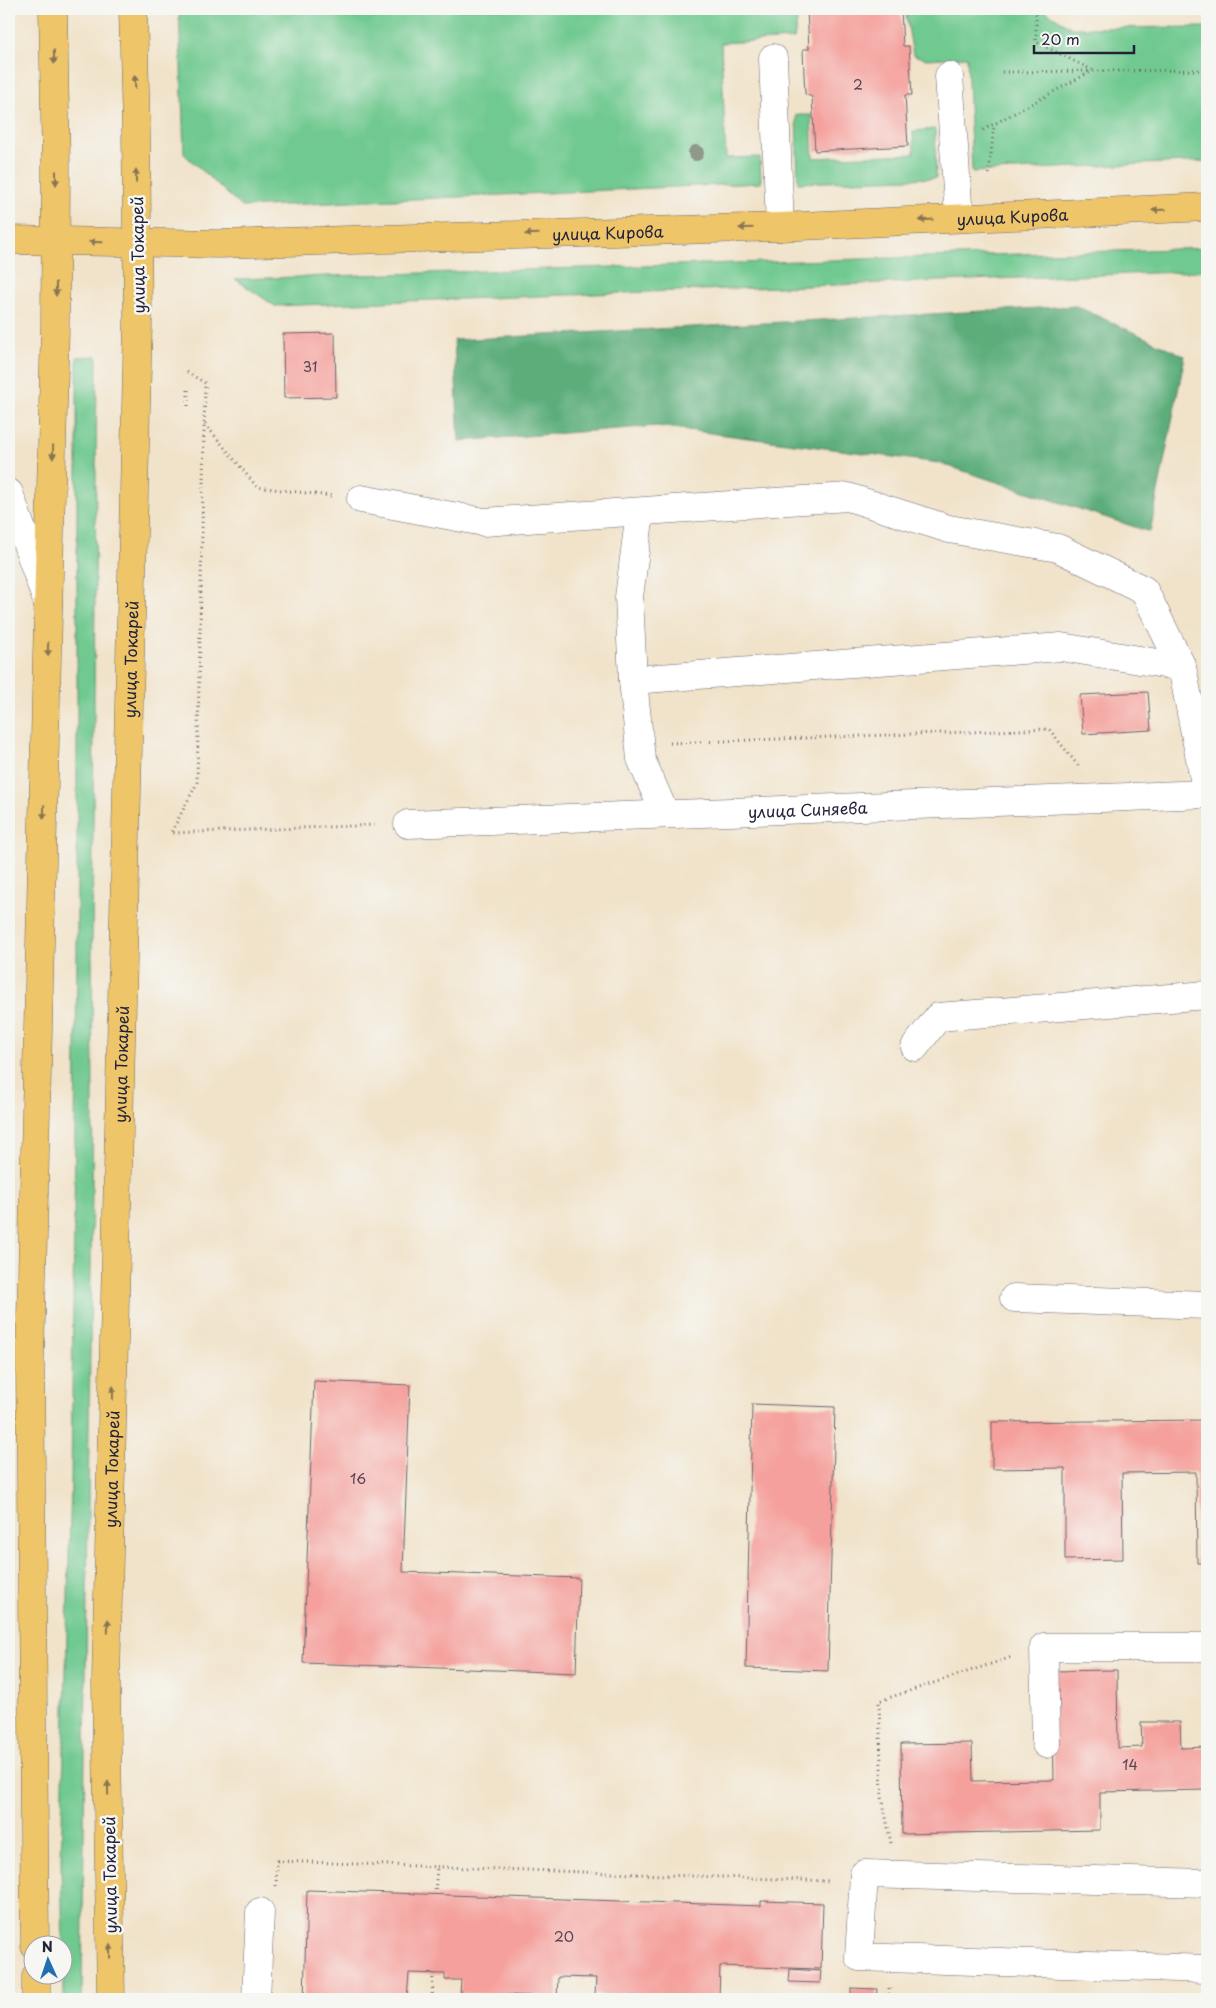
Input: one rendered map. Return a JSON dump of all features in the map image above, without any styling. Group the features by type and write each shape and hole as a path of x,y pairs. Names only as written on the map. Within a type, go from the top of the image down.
{"main road":[{"path":"35,1936 30,1359 49,608 56,241 53,9"},
{"name":"улица Токарей","path":"111,1999 106,1681 138,322 133,9"},
{"name":"улица Кирова","path":"9,240 219,244 780,227 1207,207"},
{"path":"36,1986 36,1999"}],"street":[{"path":"772,58 780,227"},
{"path":"949,76 959,218"},
{"path":"9,492 49,608"},
{"path":"361,499 484,522 848,497 949,529 1058,548 1144,590 1182,667 1207,794"},
{"path":"640,512 629,597 633,680 641,759 665,814"},
{"path":"633,680 1061,646 1182,667"},
{"name":"улица Синяева","path":"408,824 1207,794"},
{"path":"915,1047 938,1017 1207,994"},
{"path":"1014,1298 1207,1304"},
{"path":"1046,1744 1044,1646 1207,1647"},
{"path":"1207,1883 864,1874 859,1957 1207,1969"},
{"path":"256,1999 260,1912"}],"path":[{"path":"1036,9 1036,42 1092,71"},
{"path":"1002,72 1207,70"},
{"path":"979,133 1092,71"},
{"path":"989,177 994,125"},
{"path":"187,372 205,383 196,783 172,833 408,824"},
{"path":"188,390 188,410"},
{"path":"204,424 257,487 361,499"},
{"path":"639,744 1049,729 1103,797"},
{"path":"892,1845 882,1798 879,1701 1044,1646"},
{"path":"276,1891 277,1861 831,1880 831,1889"},
{"path":"436,1895 437,1867"},
{"path":"432,1999 433,1974"},
{"path":"889,1989 889,1999"}],"green space":[{"path":"179,9 799,9 794,39 721,43 726,158 760,157 761,183 242,207 184,154"},
{"path":"905,9 1042,9 1072,28 1207,27 1207,161 972,172 967,57 926,59 913,55"},
{"path":"796,115 811,115 813,158 914,154 913,131 935,129 936,178 798,183"},
{"path":"1207,248 1207,271 275,306 235,279"},
{"path":"1076,306 1185,356 1150,532 939,463 657,426 459,441 454,340"},
{"path":"97,356 92,948 93,1103 82,1999 64,1999 64,1986 72,1986 72,1936 63,1936 61,1861 71,1482 77,960 77,357"}],"building":[{"path":"807,9 901,9 903,46 909,46 912,95 905,95 908,146 815,151 812,97 805,94 803,49 809,49"},
{"path":"335,333 336,397 284,398 283,334"},
{"path":"1148,692 1151,730 1083,734 1080,695"},
{"path":"314,1381 410,1385 403,1572 579,1578 576,1673 303,1663"},
{"path":"752,1404 835,1407 828,1671 746,1668"},
{"path":"1207,1420 1207,1563 1197,1563 1196,1472 1122,1473 1123,1559 1065,1560 1065,1468 992,1469 992,1422"},
{"path":"1117,1670 1118,1748 1142,1747 1141,1722 1180,1722 1181,1748 1207,1747 1207,1790 1100,1792 1100,1830 902,1834 901,1744 972,1743 973,1781 1054,1780 1052,1671"},
{"path":"307,1890 761,1906 761,1901 823,1903 821,1969 720,1966 719,1999 595,1995 596,1978 558,1977 557,1997 460,1993 461,1980 445,1980 445,1974 409,1973 407,1999 304,1999"},
{"path":"790,1969 821,1971 820,1983 789,1982"},
{"path":"851,1988 877,1989 876,1999 851,1999"}]}
